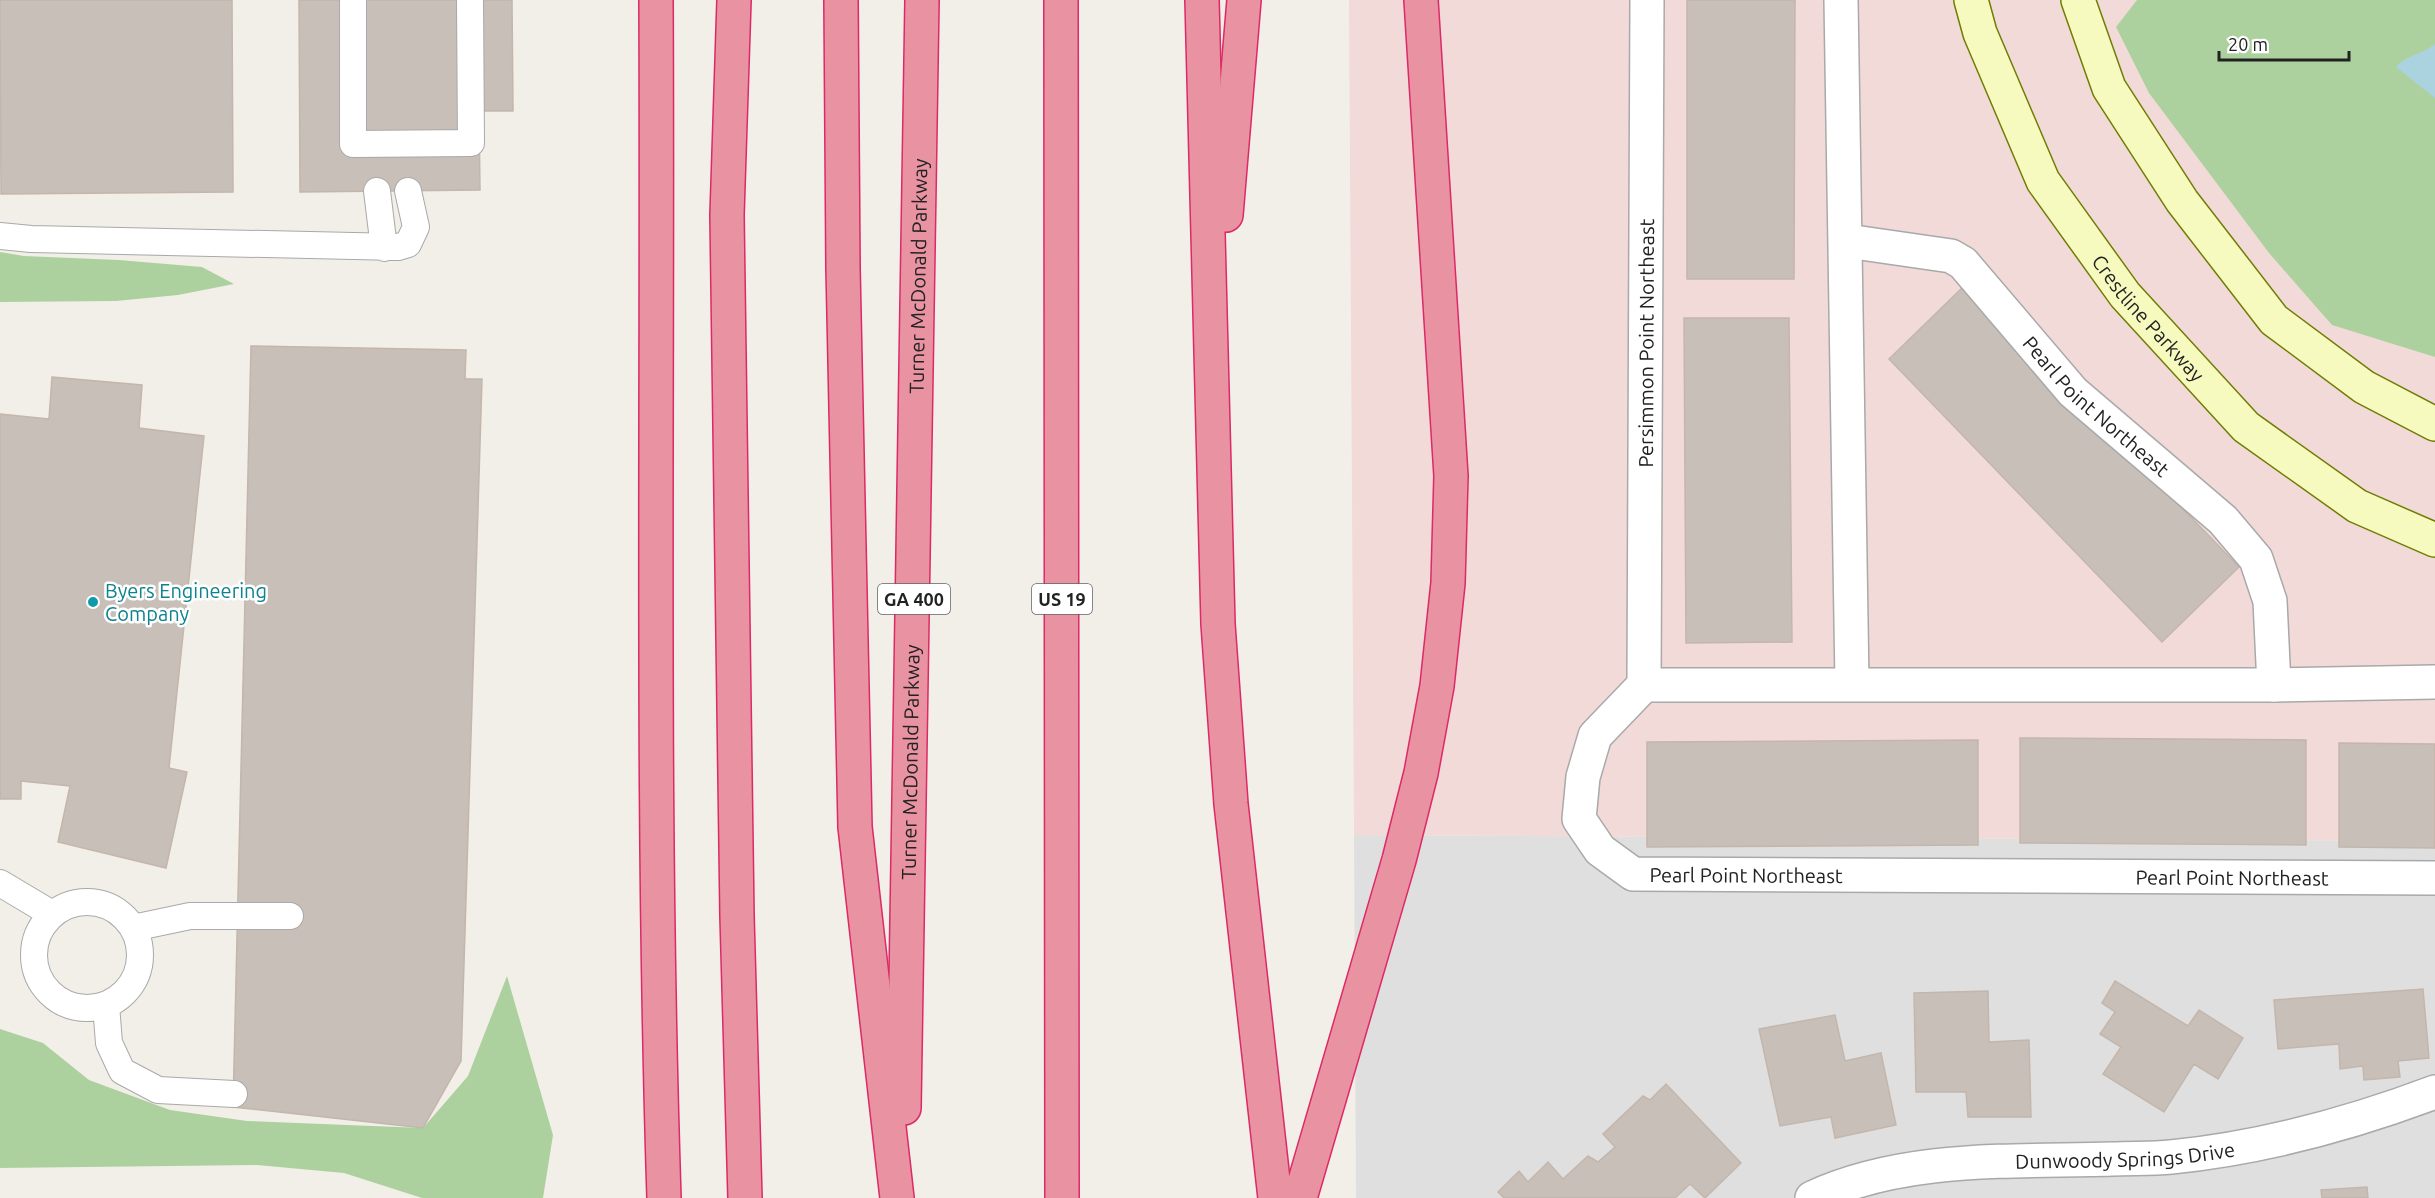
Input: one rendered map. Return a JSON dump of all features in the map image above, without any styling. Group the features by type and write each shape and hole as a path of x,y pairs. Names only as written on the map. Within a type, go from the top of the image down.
{"highway":[{"path":"656,0 655,776 664,1198"},
{"path":"734,0 727,215 737,916 745,1198"},
{"path":"727,215 755,0"},
{"path":"841,0 843,268 855,827 897,1198"},
{"name":"Turner McDonald Parkway","path":"902,1198 912,714 922,0"},
{"name":"US 19","path":"1061,0 1062,1198"},
{"path":"1202,0 1218,624 1230,792 1275,1198"},
{"path":"1210,318 1225,223 1244,0"},
{"path":"1300,1198 1399,860 1421,773 1437,686 1448,582 1451,488 1421,0"}],"street":[{"name":"Persimmon Point Northeast","path":"1644,685 1647,0"},
{"path":"1841,0 1847,240 1852,683"},
{"name":"Crestline Parkway","path":"1971,0 1980,33 2043,181 2125,294 2246,427 2356,506 2435,540"},
{"path":"2078,0 2109,88 2182,201 2274,320 2364,387 2435,424"},
{"name":"Pearl Point Northeast","path":"1847,240 1951,256 1963,263 2073,392 2223,520 2256,560 2270,601 2274,685"},
{"path":"1644,685 1852,683 2274,685 2435,682"},
{"name":"Pearl Point Northeast","path":"1644,685 1595,736 1584,777 1579,819 1600,850 1633,874 2435,878"},
{"name":"Dunwoody Springs Drive","path":"1812,1198 1871,1177 1953,1164 2170,1157 2267,1142 2374,1115 2435,1092"}],"lane":[{"path":"353,0 353,144 365,144 471,143 470,0"},
{"path":"377,191 384,248"},
{"path":"0,236 31,239 384,248 408,244 413,237 416,227 408,191"},
{"path":"0,883 52,914"},
{"path":"86,902 105,905 122,914 133,928 140,945 140,964 134,981 122,996 106,1005 87,1009 69,1006 52,996 40,983 34,966 34,947 40,929 52,914 68,905 86,902"},
{"path":"133,928 190,916 290,916"},
{"path":"106,1005 110,1043 122,1071 158,1090 234,1094"}],"shaded area":[{"path":"1349,0 2435,0 2435,841 1354,835"},
{"path":"1354,835 2435,841 2435,1198 1356,1198"}],"green space":[{"path":"2137,0 2435,0 2435,357 2332,325 2269,253 2149,93 2116,27"},
{"path":"0,252 24,256 119,260 202,267 234,284 178,295 116,301 0,302"},
{"path":"507,976 553,1135 543,1198 422,1198 344,1173 257,1165 0,1168 0,1029 43,1043 89,1080 170,1110 247,1121 423,1128 468,1076"}],"water":[{"path":"2435,44 2435,98 2396,67 2406,59"}],"building":[{"path":"0,0 232,0 233,192 1,194"},
{"path":"299,0 512,0 513,111 479,111 480,190 300,192"},
{"path":"1687,0 1795,0 1794,279 1687,279"},
{"path":"1966,284 2239,567 2162,642 1889,359"},
{"path":"1684,318 1789,318 1792,642 1686,643"},
{"path":"251,346 466,350 465,379 482,379 461,1061 423,1128 233,1107"},
{"name":"Byers Engineering Company","path":"52,377 142,385 139,428 204,436 169,768 187,772 166,868 58,842 70,786 21,781 21,799 0,799 0,414 49,419"},
{"path":"2020,738 2306,740 2306,845 2020,843"},
{"path":"1978,740 1978,845 1647,847 1647,742"},
{"path":"2339,743 2435,744 2435,848 2339,847"},
{"path":"2115,981 2188,1026 2199,1010 2243,1038 2218,1079 2194,1064 2164,1112 2103,1074 2121,1047 2100,1034 2115,1012 2102,1003"},
{"path":"2423,989 2429,1058 2398,1061 2400,1077 2364,1080 2363,1066 2340,1069 2339,1044 2278,1049 2274,1000"},
{"path":"1988,991 1989,1042 2029,1040 2031,1117 1968,1117 1966,1092 1916,1092 1914,993"},
{"path":"1835,1015 1845,1061 1881,1053 1896,1125 1835,1138 1831,1117 1780,1126 1759,1029"},
{"path":"1666,1084 1741,1163 1705,1198 1690,1184 1675,1198 1504,1198 1498,1192 1519,1171 1528,1182 1548,1162 1563,1179 1588,1156 1598,1162 1615,1147 1603,1134 1643,1096 1650,1100"},
{"path":"2367,1187 2368,1198 2322,1198 2321,1190"}],"place":[{"name":"Byers Engineering Company","path":"93,602"}]}
